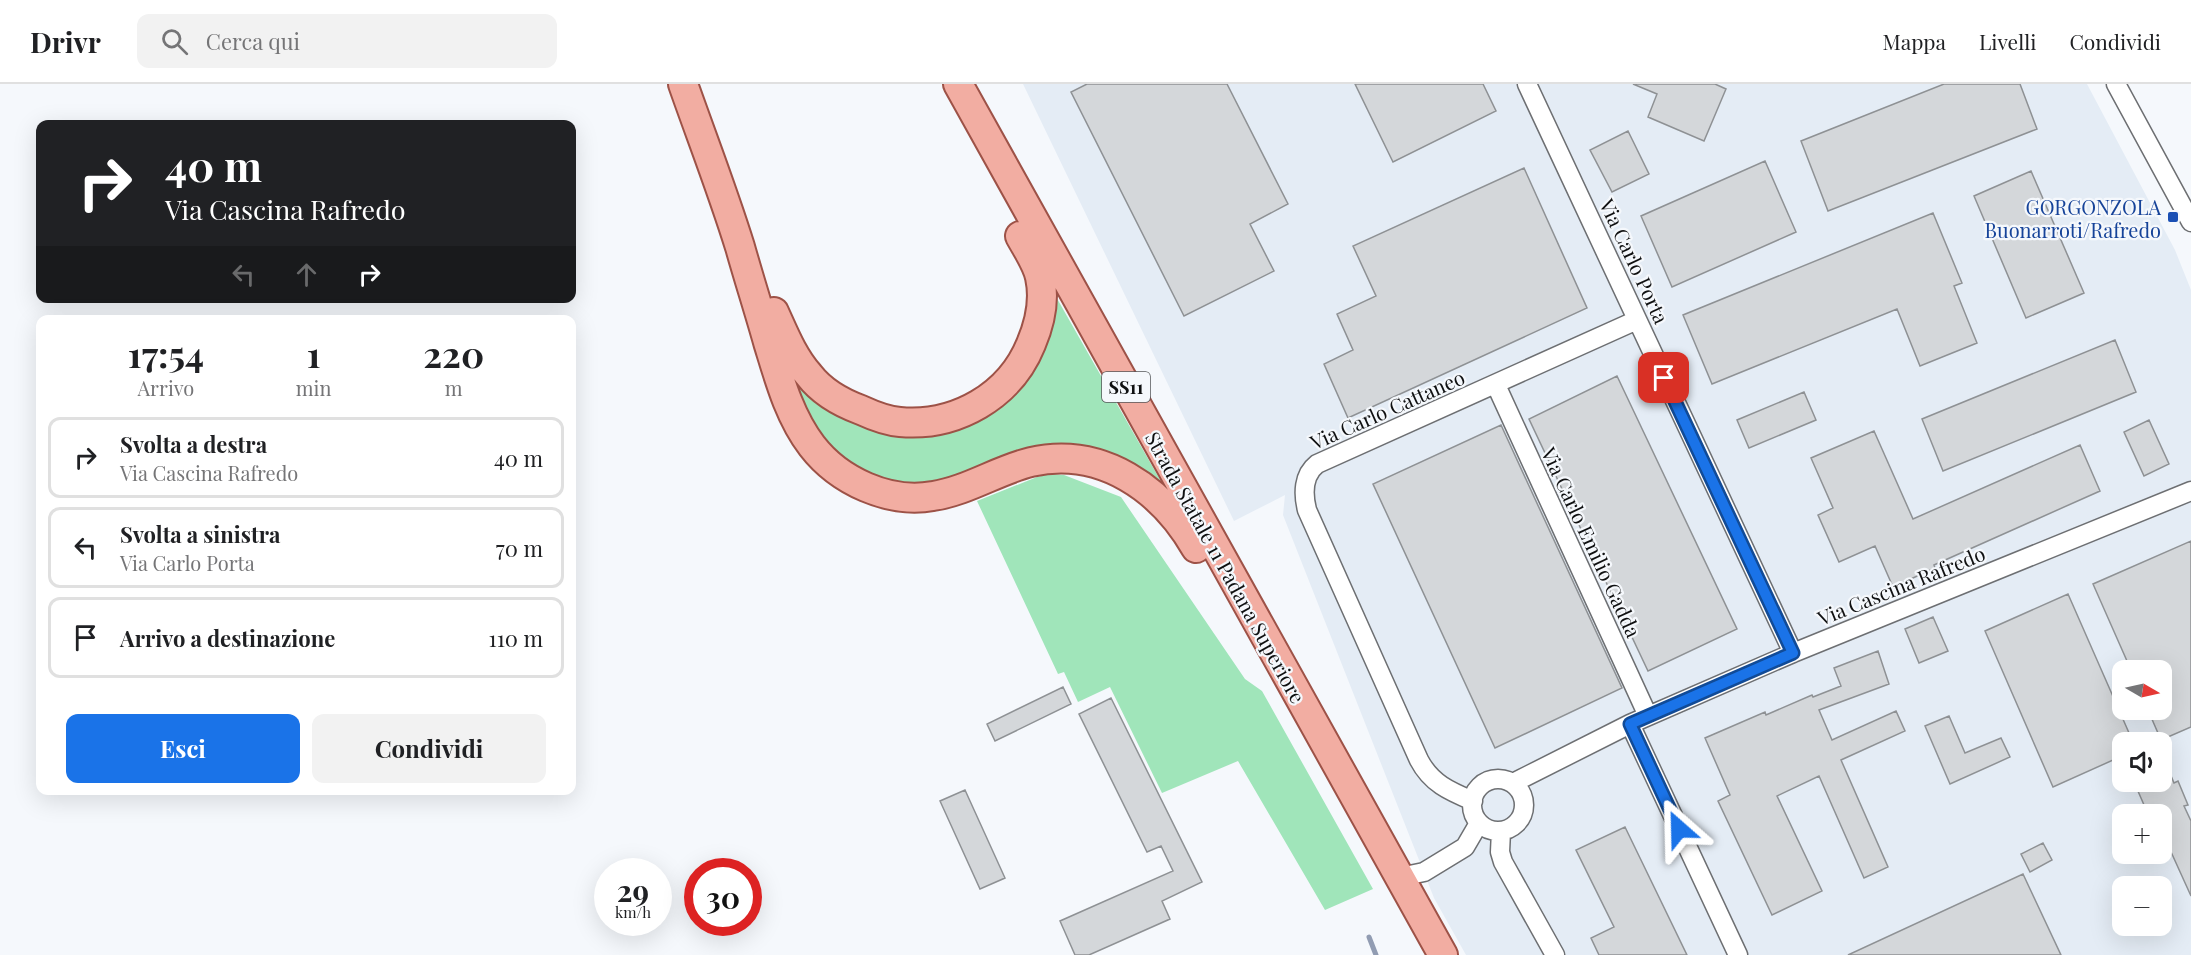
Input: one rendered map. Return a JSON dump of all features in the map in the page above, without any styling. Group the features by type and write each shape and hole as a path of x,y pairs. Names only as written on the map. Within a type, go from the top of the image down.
{"main road":[{"path":"683,84 727,206 778,376 792,413 813,447 836,470 855,482 879,491 900,496 921,497 945,493 1031,462 1072,460 1109,467 1141,485 1176,518 1233,613 1274,653"},
{"name":"Strada Statale 11 Padana Superiore","path":"958,84 1443,955"},
{"path":"727,206 795,357 821,388 851,406 886,420 930,422 968,412 999,389 1022,364 1035,334 1042,302 1040,278 1036,265 997,195 977,121"}],"street":[{"name":"Via Carlo Porta","path":"1527,84 1793,653"},
{"path":"2116,84 2191,222"},
{"name":"Via Carlo Cattaneo","path":"1473,801 1438,784 1424,770 1307,510 1304,492 1308,475 1311,468 1317,464 1496,386 1637,320"},
{"name":"Via Carlo Emilio Gadda","path":"1496,386 1648,716"},
{"name":"Via Cascina Rafredo","path":"1513,783 1630,724 1793,653 2191,491"},
{"path":"1630,724 1738,955"},
{"path":"1499,779 1513,783 1522,796 1523,811 1515,825 1501,831 1485,828 1479,823 1473,808 1475,794 1485,783 1499,779"},
{"path":"1400,877 1424,872 1465,847 1479,823"},
{"path":"1501,831 1500,852 1503,862 1555,955"}],"shaded area":[{"path":"1023,84 2087,84 2175,250 2191,290 2191,955 1466,955 1434,898 1283,515 1285,495 1234,521"}],"green space":[{"path":"1055,295 1163,485 1160,486 1114,460 920,491 865,479 820,440 787,363 837,411 978,417"},
{"path":"1050,474 1064,475 1121,497 1245,679 1262,691 1373,889 1325,910 1238,761 1162,793 1110,687 1078,702 1064,672 1058,674 977,501"}],"building":[{"path":"1087,84 1227,84 1288,204 1250,224 1274,271 1184,316 1071,92"},
{"path":"1355,84 1483,84 1496,111 1393,162"},
{"path":"1633,84 1715,84 1726,89 1704,141 1648,117 1657,94"},
{"path":"1944,84 2020,84 2037,129 1828,211 1801,141"},
{"path":"1628,131 1649,174 1612,192 1590,150"},
{"path":"1765,161 1796,232 1672,287 1641,216"},
{"path":"1524,168 1587,308 1348,418 1324,364 1353,350 1337,314 1376,296 1353,246"},
{"path":"2031,171 2084,293 2026,318 1974,196"},
{"path":"1933,213 1962,283 1954,286 1977,343 1920,366 1897,309 1712,384 1683,315"},
{"path":"2115,340 2136,392 1943,471 1922,419"},
{"path":"1617,376 1737,629 1648,671 1529,419"},
{"path":"1804,392 1816,420 1749,448 1737,420"},
{"path":"2149,420 2169,464 2144,476 2124,432"},
{"path":"1501,425 1622,688 1495,748 1373,484"},
{"path":"1874,431 1913,519 2080,445 2100,491 1934,565 1935,568 1893,587 1875,546 1839,562 1818,515 1833,508 1811,458"},
{"path":"2191,541 2191,727 2172,735 2172,732 2158,732 2152,720 2172,720 2172,660 2127,660 2093,584"},
{"path":"2068,594 2112,694 2112,720 2123,720 2129,732 2112,732 2112,760 2053,787 1985,631"},
{"path":"1933,617 1948,651 1919,663 1905,629"},
{"path":"1878,651 1889,684 1819,710 1832,740 1896,711 1905,731 1841,760 1888,867 1864,878 1819,776 1777,796 1822,891 1772,915 1718,801 1730,795 1705,738 1765,712 1766,715 1812,695 1813,697 1841,686 1834,668"},
{"path":"1063,687 1071,704 995,741 987,724"},
{"path":"1111,698 1202,882 1162,901 1170,919 1089,955 1075,955 1060,921 1173,871 1161,846 1147,852 1079,714"},
{"path":"1949,716 1965,753 2001,738 2010,757 1950,784 1925,726"},
{"path":"2172,778 2174,783 2178,781 2188,805 2184,806 2191,821 2191,896 2172,854 2172,804 2144,804 2138,792 2172,792"},
{"path":"965,790 1005,878 980,889 940,801"},
{"path":"1625,827 1687,955 1599,955 1591,938 1614,927 1576,850"},
{"path":"2043,843 2052,860 2030,872 2021,854"},
{"path":"2023,874 2061,955 1848,955"}],"waterway":[{"path":"1369,937 1376,955"}],"place":[{"name":"GORGONZOLA Buonarroti/Rafredo","path":"2173,217"}],"route":[{"path":"1664,378 1793,653 1630,724 1679,829"}]}
